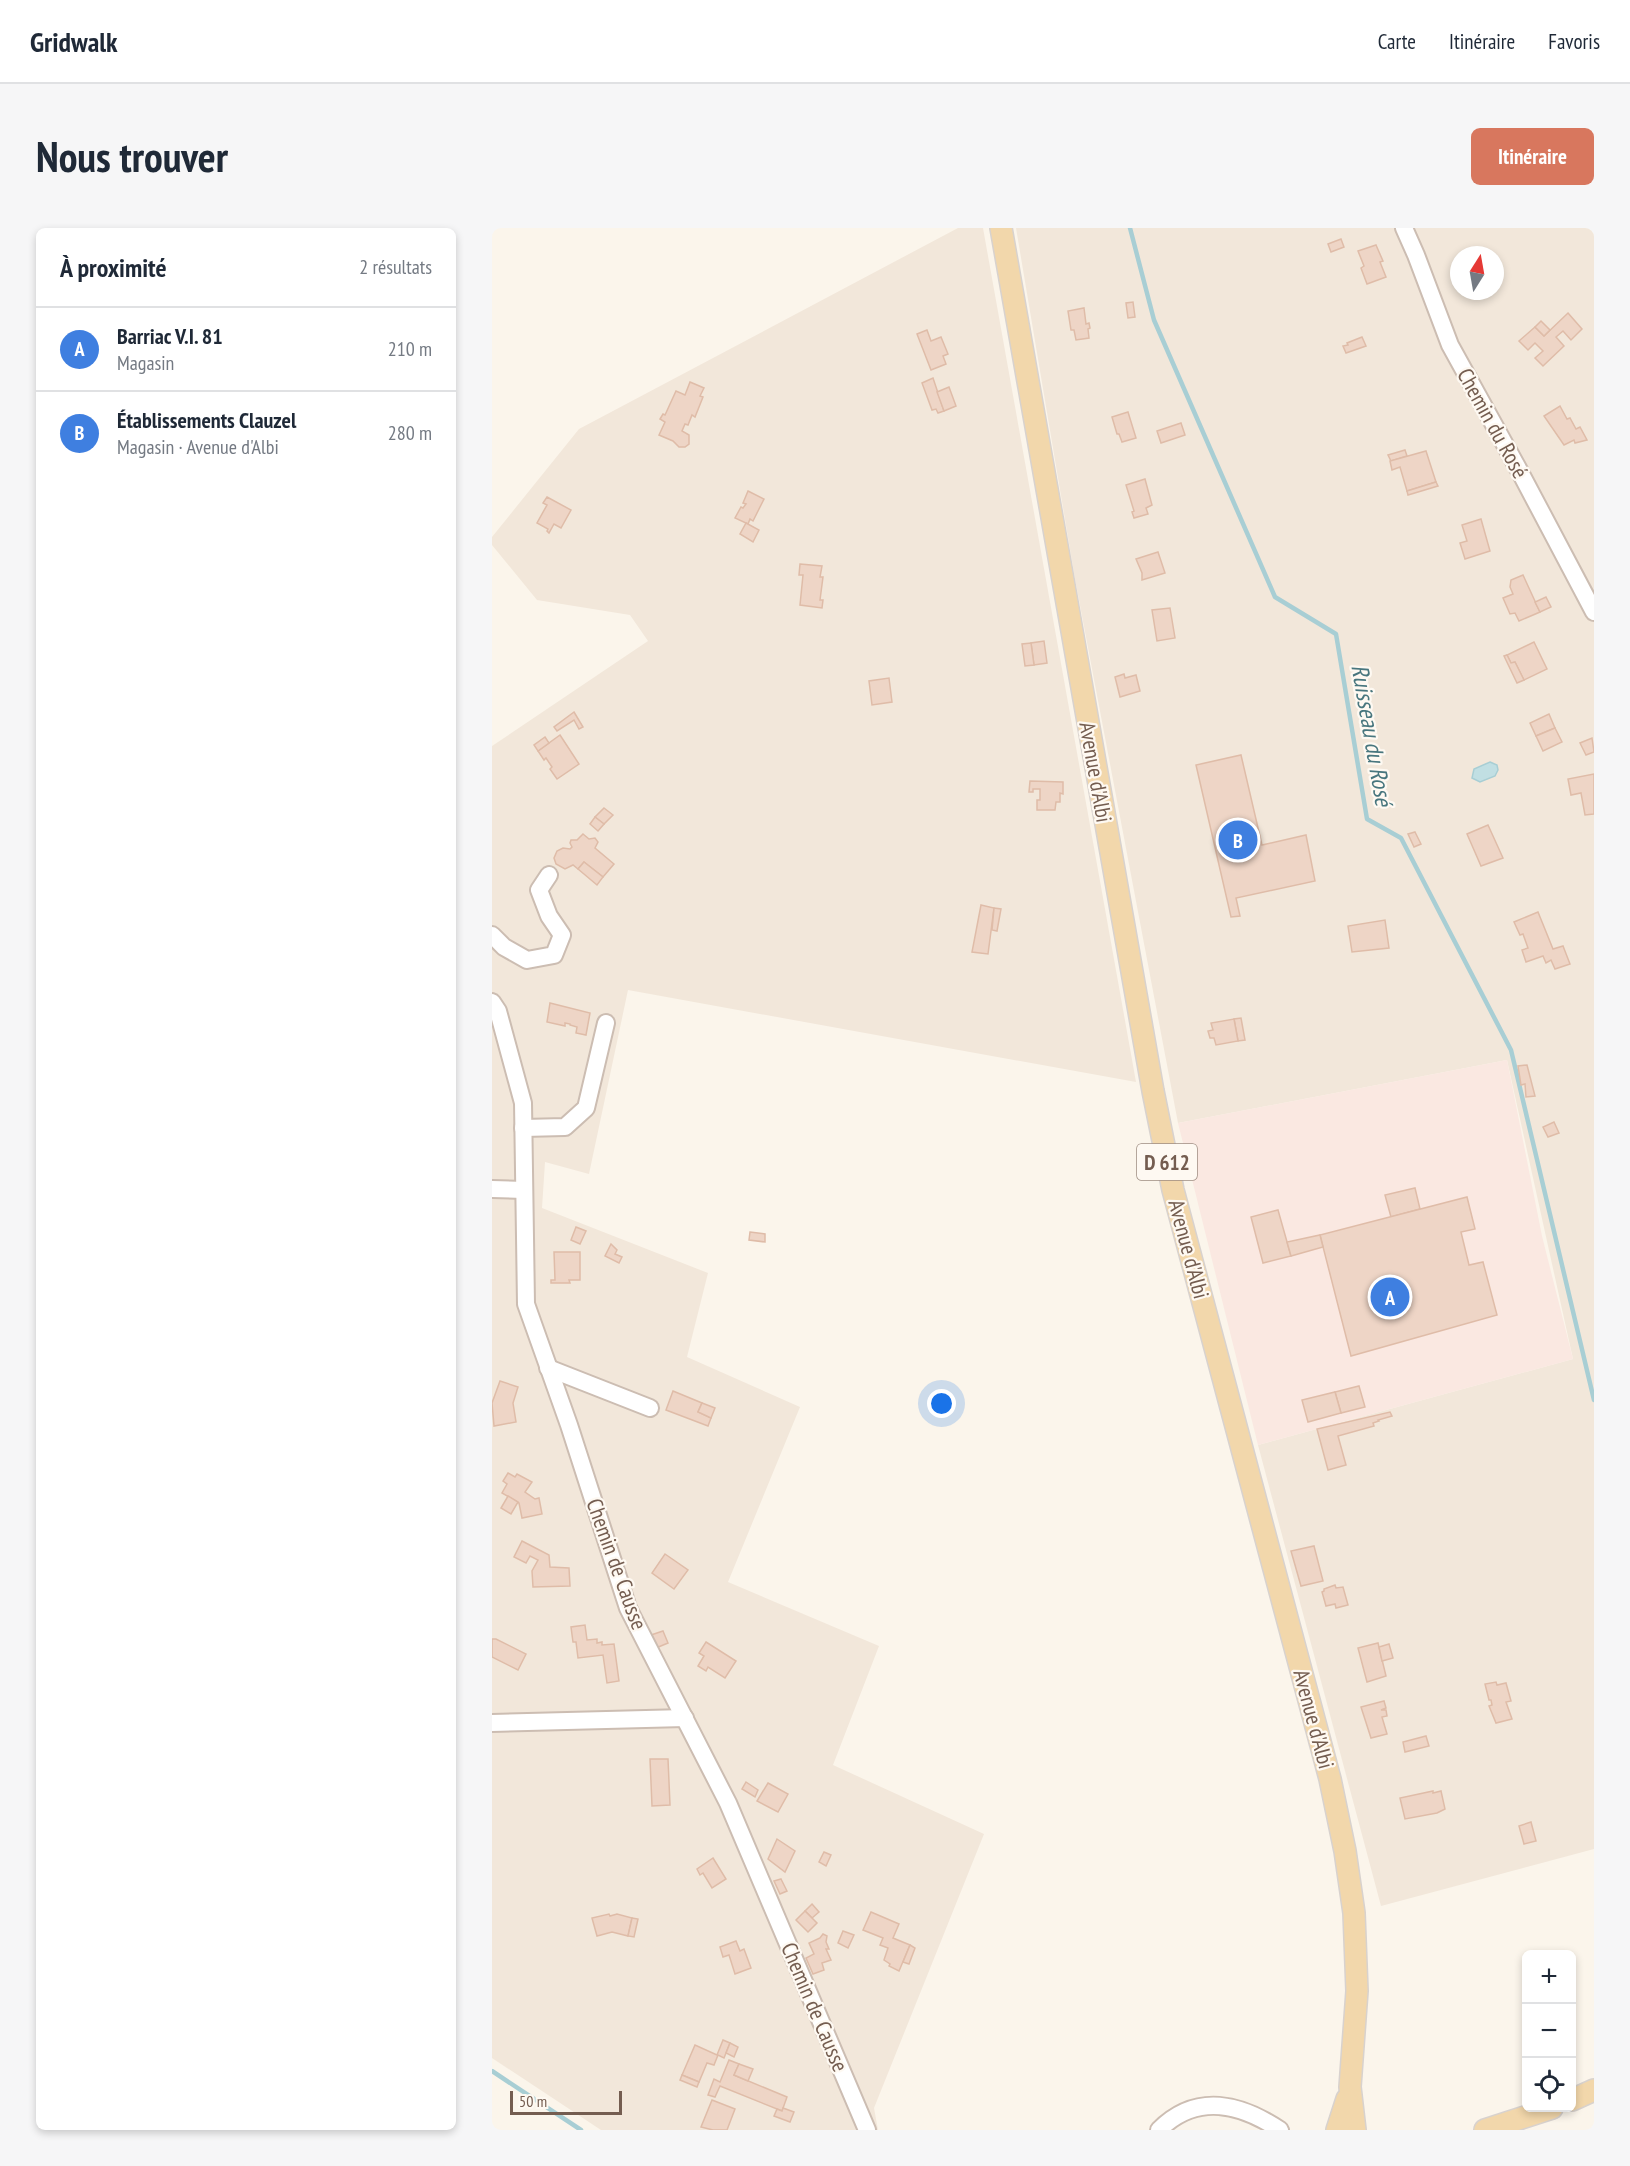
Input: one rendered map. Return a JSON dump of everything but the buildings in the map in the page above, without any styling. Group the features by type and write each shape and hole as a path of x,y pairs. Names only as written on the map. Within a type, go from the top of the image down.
{"main road":[{"name":"Avenue d'Albi","path":"1001,228 1166,1157 1330,1779 1345,1851 1354,1913 1357,1991 1350,2087 1355,2130"},
{"name":"Avenue d'Albi","path":"1337,2130 1350,2087"},
{"path":"1576,2098 1594,2090"},
{"path":"1485,2130 1540,2112"}],"street":[{"name":"Chemin du Rosé","path":"1404,228 1450,345 1594,612"},
{"path":"492,935 504,947 527,960 554,955 562,935 549,916 538,890 549,875"},
{"name":"Chemin de Causse","path":"492,1002 498,1011 523,1103 526,1304 628,1608 728,1803 867,2130"},
{"path":"523,1128 565,1127 586,1108 606,1023"},
{"path":"492,1189 524,1190"},
{"path":"548,1368 650,1408"},
{"path":"492,1723 685,1718"},
{"path":"1159,2130 1170,2119 1195,2108 1222,2105 1244,2110 1280,2130"}],"shaded area":[{"path":"958,228 983,228 1136,1082 628,990 589,1174 545,1162 542,1208 708,1273 687,1357 800,1407 728,1582 879,1646 833,1765 984,1834 874,2108 878,2130 601,2130 492,2058 492,746 648,641 630,615 537,600 492,545 492,537 579,429"},
{"path":"1016,228 1594,228 1594,1849 1381,1906 1258,1445 1573,1359 1507,1060 1178,1123 1075,579"},
{"path":"1507,1060 1542,1236 1573,1359 1258,1445 1178,1123"}],"water":[{"path":"1490,762 1497,765 1498,770 1495,776 1480,782 1472,778 1474,769"}],"waterway":[{"name":"Ruisseau du Rosé","path":"1130,228 1154,320 1275,597 1336,634 1367,819 1401,838 1511,1050 1594,1400"},
{"path":"492,2071 581,2130"}],"place":[{"name":"Établissements Clauzel","path":"1238,840"},
{"name":"Barriac V.I. 81","path":"1390,1297"}]}
